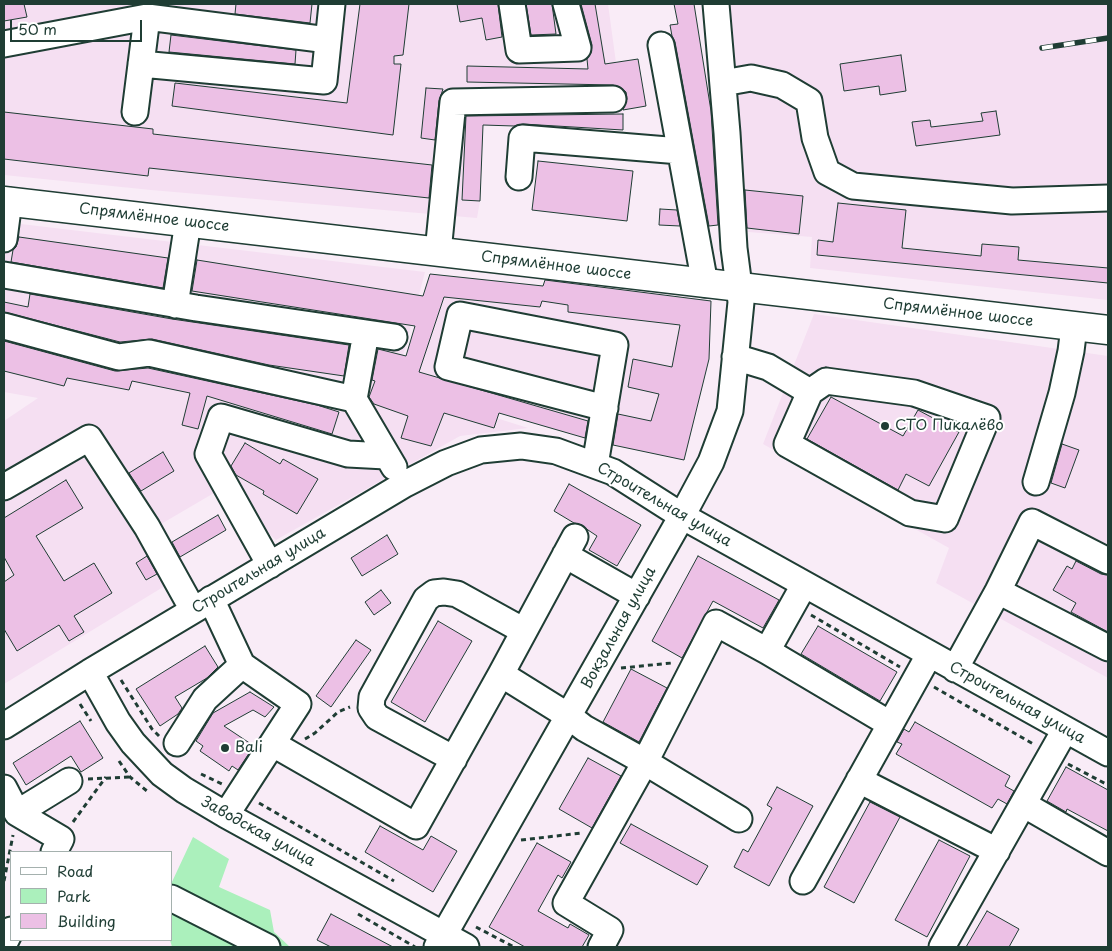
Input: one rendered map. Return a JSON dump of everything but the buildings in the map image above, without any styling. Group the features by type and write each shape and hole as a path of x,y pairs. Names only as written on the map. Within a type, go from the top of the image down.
{"main road":[{"name":"Спрямлённое шоссе","path":"6,201 1108,330"}],"street":[{"path":"141,64 324,81 332,4"},
{"path":"512,4 519,50 578,48 566,4"},
{"name":"Вокзальная улица","path":"445,932 570,717 682,516 711,462 730,411 741,302 734,248 716,4"},
{"path":"4,44 147,17 328,40"},
{"path":"135,112 147,17"},
{"path":"661,45 705,284"},
{"path":"723,84 751,78 782,85 809,101 815,138 827,172 853,186 1012,201 1108,198"},
{"path":"438,252 453,102 613,99"},
{"path":"519,176 522,138 680,151"},
{"path":"4,239 6,201"},
{"path":"175,305 188,222"},
{"path":"4,275 175,305 394,337"},
{"path":"595,465 605,408 615,345 460,315 448,367 605,408"},
{"path":"4,326 119,356 149,353 354,399"},
{"path":"1036,482 1062,393 1074,326"},
{"path":"366,333 354,399 386,456 406,484"},
{"path":"735,357 768,368 810,392"},
{"path":"826,381 914,393 986,418 945,518 910,513 787,444 810,392 826,381"},
{"path":"270,564 208,454 221,417 348,454 386,456"},
{"path":"4,487 89,438 242,665 298,704 279,747 241,793 226,815"},
{"name":"Строительная улица","path":"4,726 104,681 202,605 406,484 446,463 481,450 520,446 556,451 613,472 799,595 929,655 1108,753"},
{"path":"954,669 998,591 1032,522 1108,561"},
{"path":"279,747 416,826 502,674 570,546 638,596"},
{"path":"998,591 1108,648"},
{"path":"454,759 377,717 371,708 372,697 426,599 434,593 457,594 524,631"},
{"path":"767,651 799,595"},
{"path":"600,947 610,930 566,903 645,762 716,623 890,724"},
{"path":"803,880 929,655"},
{"path":"171,742 206,699 242,665"},
{"path":"502,674 584,728 739,818"},
{"name":"Заводская улица","path":"104,681 118,722 162,774 184,790 226,815 445,932 466,947"},
{"path":"942,947 1065,730"},
{"path":"859,780 997,851"},
{"path":"17,813 69,781"},
{"path":"4,788 17,813 57,846"},
{"path":"1023,804 1108,852"},
{"path":"172,898 267,947"},
{"path":"4,944 10,932"}],"path":[{"path":"799,595 917,677 1108,785"},
{"path":"618,668 698,661"},
{"path":"80,704 104,681 128,674"},
{"path":"104,681 152,729 171,742"},
{"path":"279,747 315,733 338,712 372,697"},
{"path":"196,771 241,793 399,884"},
{"path":"69,781 106,777 130,777"},
{"path":"57,846 106,777"},
{"path":"4,881 17,813"},
{"path":"519,841 607,830"},
{"path":"445,932 514,947"}],"shaded area":[{"path":"4,4 608,4 623,114 623,130 483,125 480,201 477,218 151,190 4,175"},
{"path":"729,4 1108,4 1108,300 810,268 812,237 736,231 743,163"},
{"path":"4,222 425,272 395,386 528,428 460,436 276,540 208,480 214,493 156,527 173,581 4,684 4,421 38,398 4,392"},
{"path":"430,274 543,286 546,279 711,301 709,359 684,460 592,440 399,383"},
{"path":"814,314 1108,356 1108,678 936,583 949,548 763,444"}],"green space":[{"path":"193,837 229,859 219,887 270,910 274,932 290,947 172,947 170,941 172,941 172,882"}],"railway":[{"path":"1042,48 1108,38"}],"place":[{"name":"СТО Пикалёво","path":"885,426"},
{"name":"Bali","path":"225,748"}]}
